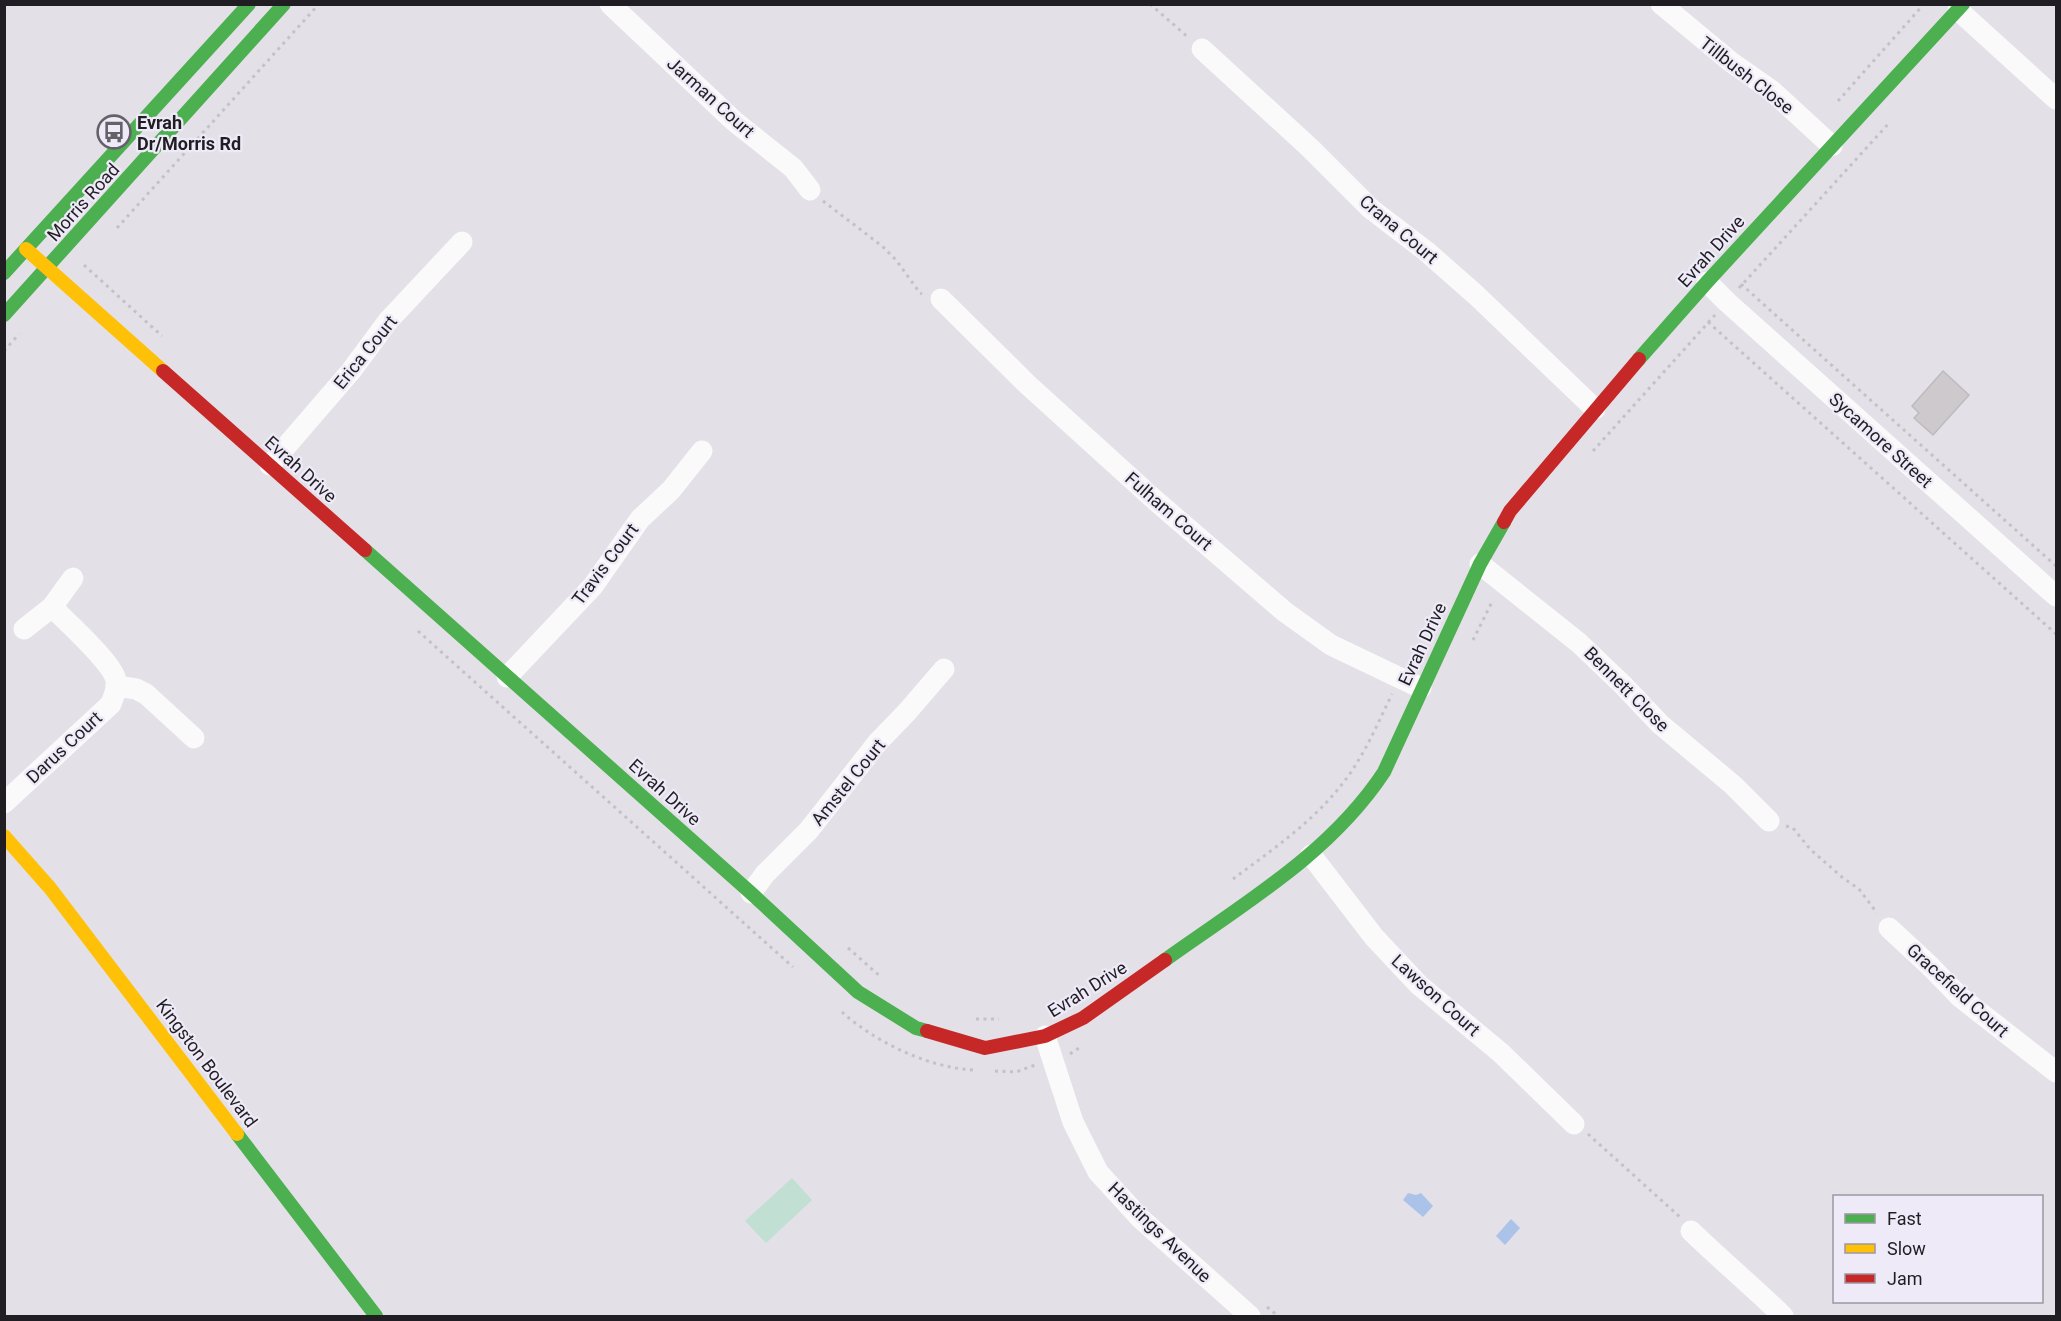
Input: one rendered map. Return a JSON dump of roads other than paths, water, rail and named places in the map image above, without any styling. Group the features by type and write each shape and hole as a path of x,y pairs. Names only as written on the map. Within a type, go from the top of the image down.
{"street":[{"name":"Morris Road","path":"4,273 249,4"},
{"name":"Morris Road","path":"4,315 284,4"},
{"name":"Jarman Court","path":"610,4 734,121 793,168 810,190"},
{"name":"Tillbush Close","path":"1661,4 1722,56 1771,90 1832,146"},
{"name":"Evrah Drive","path":"26,249 751,893 858,992 916,1028 985,1048 1045,1036 1083,1018 1311,855 1341,828 1384,772 1480,564 1510,511 1707,282 1961,8"},
{"path":"1961,8 2056,99"},
{"name":"Crana Court","path":"1202,50 1310,148 1371,209 1426,251 1476,295 1595,410"},
{"name":"Erica Court","path":"270,465 351,371 388,321 462,242"},
{"name":"Sycamore Street","path":"1707,282 2056,596"},
{"name":"Fulham Court","path":"941,299 1028,385 1156,501 1285,612 1331,645 1421,688"},
{"name":"Travis Court","path":"507,677 592,586 640,519 671,489 702,451"},
{"name":"Bennett Close","path":"1480,564 1579,643 1660,724 1733,785 1769,821"},
{"path":"24,629 52,607 73,578"},
{"path":"52,607 105,662 116,677 116,686 136,689 146,694 194,738"},
{"name":"Amstel Court","path":"751,893 765,874 809,830 878,742 944,669"},
{"name":"Darus Court","path":"4,803 111,704 116,686"},
{"name":"Kingston Boulevard","path":"4,836 57,897 376,1317"},
{"name":"Lawson Court","path":"1311,855 1374,937 1419,985 1501,1053 1574,1124"},
{"name":"Gracefield Court","path":"1889,928 1960,997 2056,1072"},
{"name":"Hastings Avenue","path":"1045,1036 1062,1056 1073,1122 1098,1172 1140,1218 1256,1309"},
{"path":"1691,1231 1754,1287 1783,1317"}],"water":[{"path":"1408,1193 1416,1195 1421,1193 1433,1206 1423,1217 1403,1200"},
{"path":"1511,1219 1520,1228 1505,1245 1496,1236"}],"place":[{"name":"Evrah Dr/Morris Rd","path":"114,132"}]}
